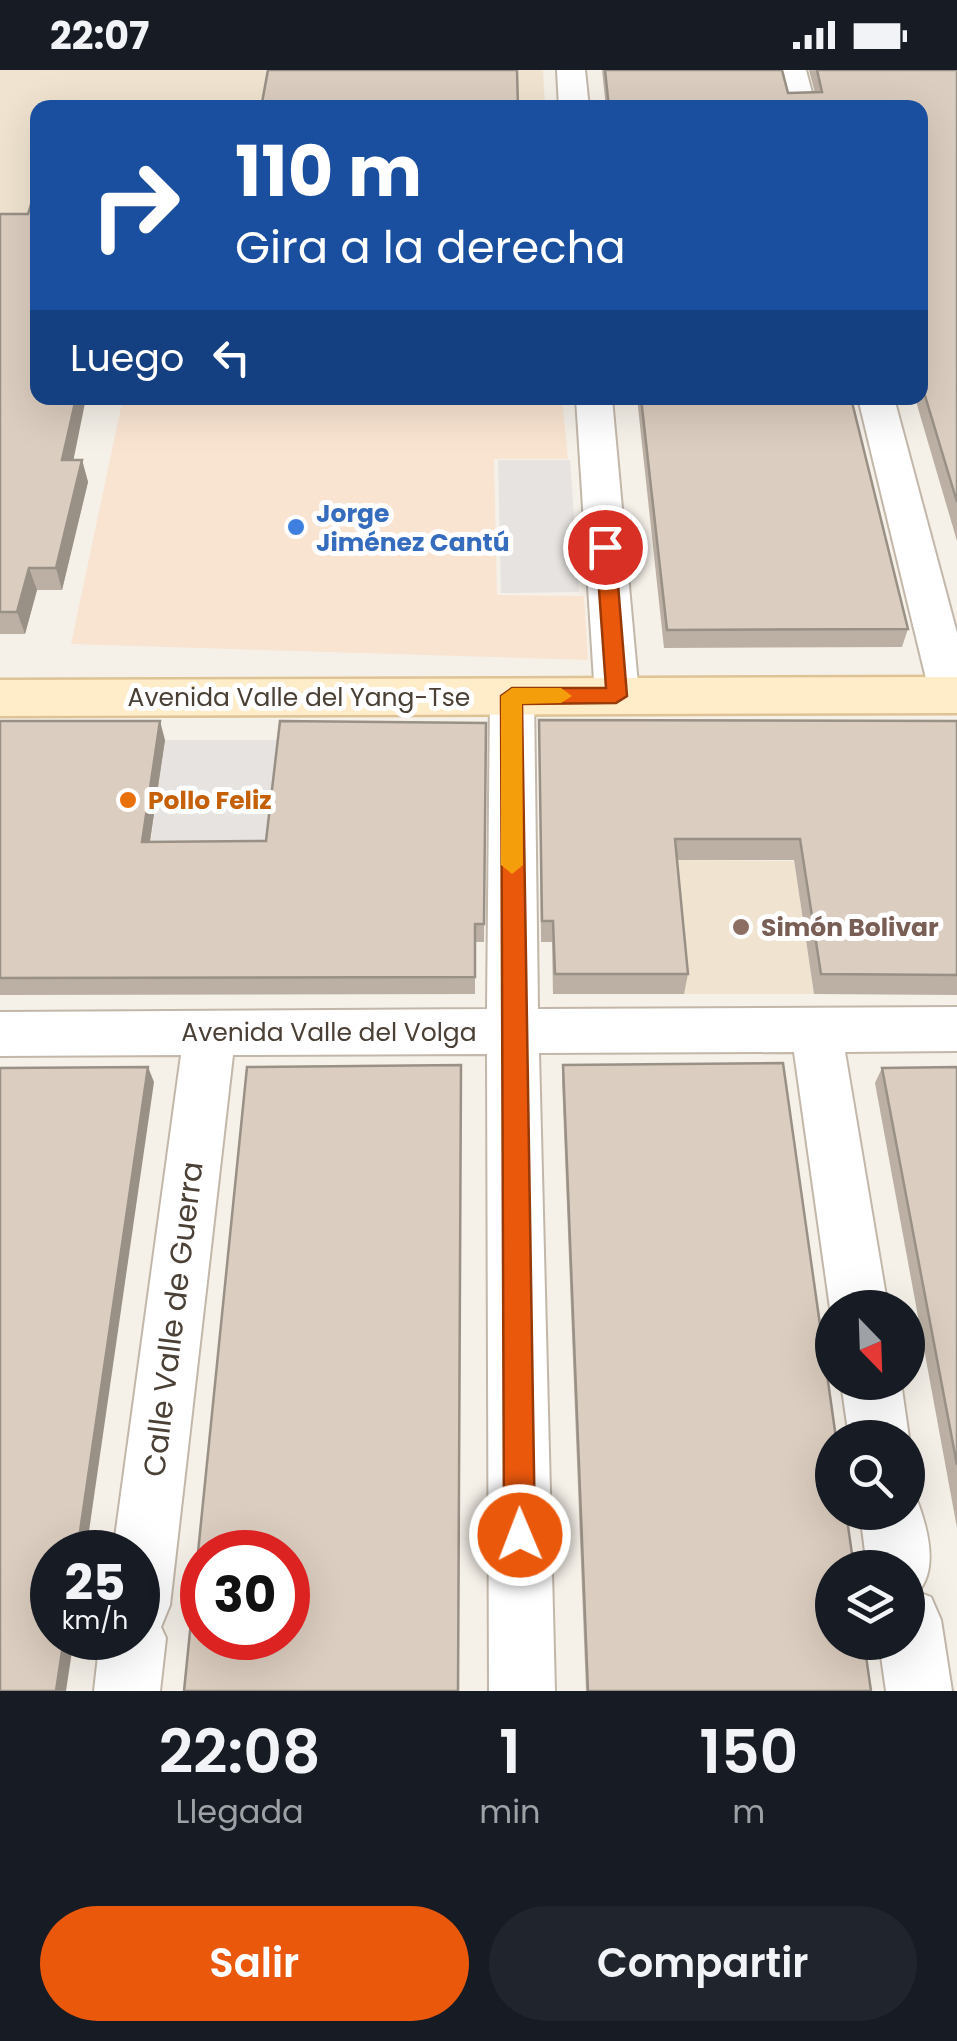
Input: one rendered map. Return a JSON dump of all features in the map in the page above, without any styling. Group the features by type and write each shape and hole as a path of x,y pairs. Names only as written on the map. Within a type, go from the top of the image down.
{"street":[{"path":"571,70 573,100"},
{"path":"792,70 800,100"},
{"path":"595,405 616,696"},
{"path":"878,405 955,695"},
{"name":"Avenida Valle del Yang-Tse","path":"0,698 955,695"},
{"path":"512,696 512,1032 522,1691"},
{"path":"816,1030 856,1290"},
{"name":"Avenida Valle del Volga","path":"0,1034 957,1030"},
{"name":"Calle Valle de Guerra","path":"147,1530 210,1033"},
{"path":"127,1691 131,1660"},
{"path":"914,1660 918,1690 957,1690"}],"shaded area":[{"path":"0,70 543,70 545,100 30,100 30,343 0,341"},
{"name":"Jorge Jiménez Cantú","path":"122,405 563,405 568,459 494,459 497,595 584,596 588,660 71,644"},
{"path":"498,460 570,460 579,592 501,593"},
{"path":"165,740 283,740 270,860 148,860"},
{"name":"Simón Bolivar","path":"671,860 794,861 814,994 684,994"}],"building":[{"path":"268,70 517,70 518,100 262,100"},
{"path":"605,70 782,70 788,93 822,92 817,70 957,70 957,502 928,405 928,100 608,100"},
{"path":"30,208 30,405 74,405 62,460 82,460 56,568 29,568 17,612 0,612 0,214 28,214"},
{"path":"642,405 853,405 908,629 667,630"},
{"path":"539,720 957,721 957,975 821,974 800,839 675,839 688,974 555,974 553,921 542,921"},
{"path":"0,721 160,721 142,842 266,841 280,721 486,723 484,924 475,924 475,977 0,978"},
{"path":"783,1063 815,1290 815,1400 831,1400 833,1420 815,1420 815,1530 849,1530 851,1550 815,1550 815,1660 867,1660 871,1691 588,1691 563,1065"},
{"path":"461,1065 458,1691 184,1691 187,1660 310,1660 310,1530 200,1530 247,1067"},
{"path":"148,1067 80,1530 30,1530 30,1660 61,1660 56,1691 0,1691 0,1068"},
{"path":"957,1067 957,1465 925,1290 882,1068"}],"slow traffic":[{"path":"512,865 512,696 561,696"}],"place":[{"name":"Jorge Jiménez Cantú","path":"296,527"},
{"name":"Pollo Feliz","path":"128,800"},
{"name":"Simón Bolivar","path":"741,927"}],"route":[{"path":"520,1535 512,696 616,696 605,547"}]}
